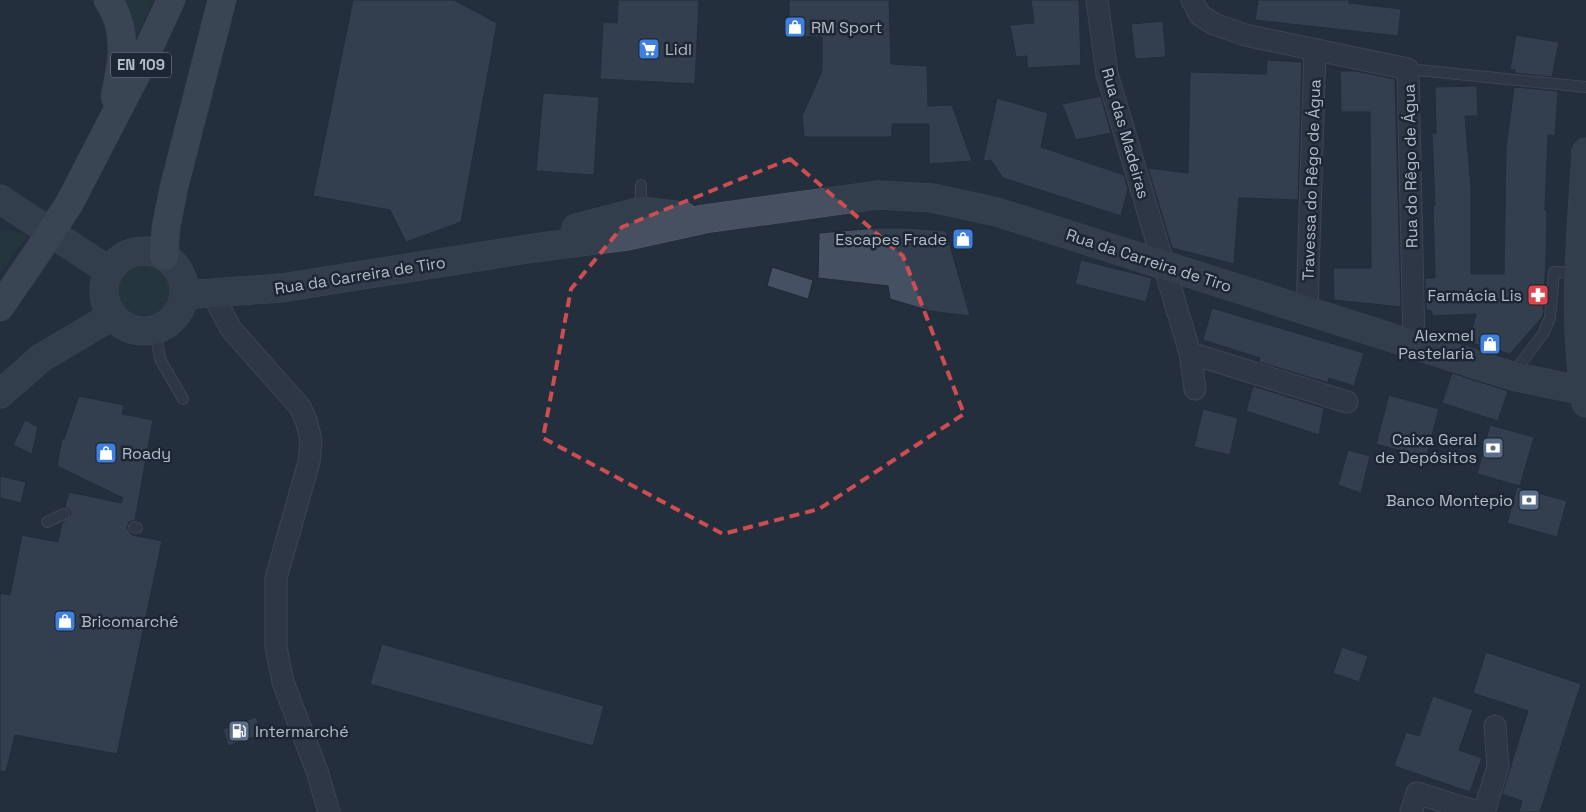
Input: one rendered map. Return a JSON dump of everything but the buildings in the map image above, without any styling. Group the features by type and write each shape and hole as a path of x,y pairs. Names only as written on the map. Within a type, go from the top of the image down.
{"main road":[{"path":"108,0 120,26 123,53 108,130"},
{"name":"EN 109","path":"0,308 69,204 108,130 171,0"},
{"path":"164,256 166,227 174,188 222,0"},
{"path":"1585,397 1579,273 1586,152"},
{"name":"Rua da Carreira de Tiro","path":"184,295 281,288 534,248 627,236 704,219 878,195 932,198 997,212 1512,376 1585,397"},
{"path":"627,236 639,222 641,198"},
{"name":"Rua da Carreira de Tiro","path":"534,248 553,236 641,198 704,219"},
{"path":"0,199 109,271"},
{"path":"144,251 164,256 178,268 184,285 184,295 178,313 172,320 154,330 131,329 112,316 104,298 105,280 109,271 124,256 134,252 144,251"},
{"path":"0,394 41,358 112,316"}],"street":[{"name":"Rua das Madeiras","path":"1097,0 1107,74 1190,353 1195,390"},
{"name":"Rua do Rêgo de Água","path":"1192,0 1200,15 1214,24 1245,35 1408,70 1414,345"},
{"name":"Travessa do Rêgo de Água","path":"1307,311 1315,50"},
{"path":"212,293 231,329 300,407 306,420 311,440 309,462 276,578 276,647 283,682 317,771 330,812"},
{"path":"1190,353 1347,402"},
{"path":"1484,812 1498,766 1495,726"},
{"path":"1411,812 1417,793 1477,812"}],"lane":[{"path":"1408,70 1586,87"},
{"path":"1512,376 1543,334 1550,318 1554,272 1579,273"},
{"path":"154,330 160,359 183,400"},
{"path":"47,522 64,514"}],"highlighted area":[{"path":"790,159 903,256 964,414 819,509 723,534 543,438 571,289 622,227"}],"green space":[{"path":"121,0 153,0 136,41"},
{"path":"0,229 28,235 0,274"},
{"path":"140,262 154,266 163,273 170,293 167,303 160,312 150,318 136,321 128,315 123,307 118,289 119,280 123,272 130,265"}],"place":[{"name":"RM Sport","path":"795,27"},
{"name":"Lidl","path":"649,49"},
{"name":"Escapes Frade","path":"963,239"},
{"name":"Farmácia Lis","path":"1538,295"},
{"name":"Alexmel Pastelaria","path":"1490,344"},
{"name":"Caixa Geral de Depósitos","path":"1493,448"},
{"name":"Roady","path":"106,453"},
{"name":"Banco Montepio","path":"1529,500"},
{"name":"Bricomarché","path":"65,621"},
{"name":"Intermarché","path":"239,731"}]}
